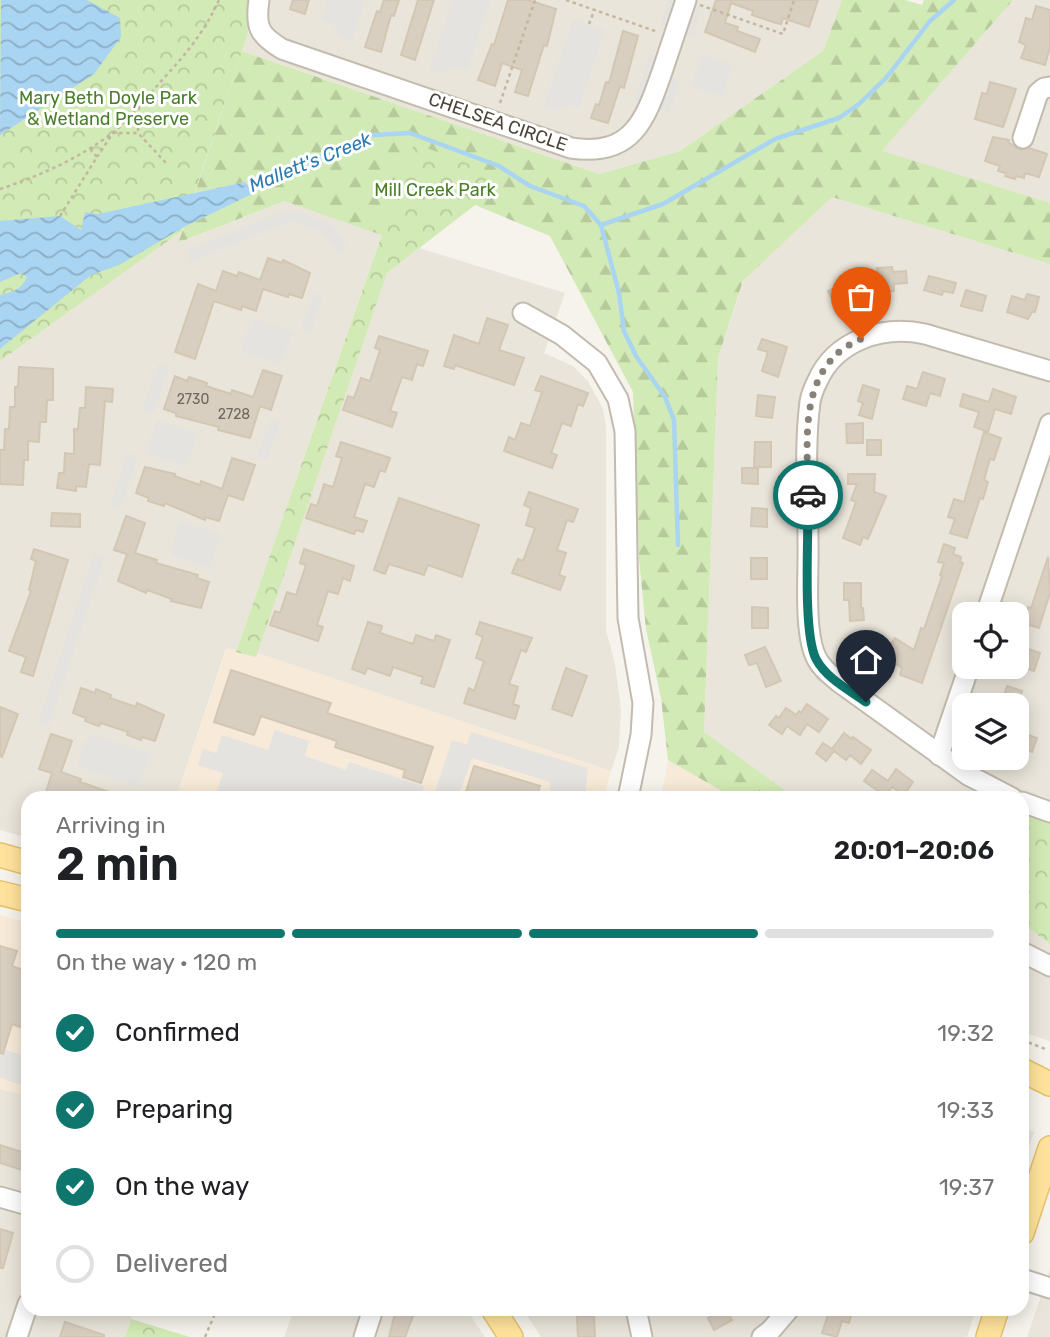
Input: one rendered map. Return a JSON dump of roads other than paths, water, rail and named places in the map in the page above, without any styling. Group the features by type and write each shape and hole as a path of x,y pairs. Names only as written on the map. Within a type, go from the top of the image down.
{"main road":[{"path":"0,855 21,861"},
{"path":"0,892 21,898"},
{"path":"1029,1074 1050,1086"},
{"path":"1029,1083 1050,1086"},
{"path":"1029,1212 1050,1148"},
{"path":"498,1316 511,1337"},
{"path":"988,1337 995,1316"}],"street":[{"name":"CHELSEA CIRCLE","path":"259,0 256,20 260,30 267,40 282,49 571,148 591,151 613,146 640,126 650,109 690,1"},
{"path":"1023,138 1038,93 1050,87"},
{"path":"523,313 562,335 597,363 618,399 625,431 628,618 643,703 641,735 629,791"},
{"path":"999,791 968,775 939,755 839,682 816,658 809,623 808,468 811,399 817,381 839,351 879,333 907,331 925,334 1050,372"},
{"path":"990,602 1050,424"},
{"path":"939,755 965,679"},
{"path":"1029,804 1050,811"},
{"path":"1029,956 1050,966"},
{"path":"0,1197 21,1203"},
{"path":"1029,1281 1050,1288"},
{"path":"17,1337 24,1316"},
{"path":"364,1337 371,1316"},
{"path":"638,1316 642,1337"},
{"path":"762,1337 783,1316"}],"water":[{"path":"1,0 87,0 120,18 121,37 94,74 0,135"},
{"path":"245,182 254,193 184,227 119,265 91,275 0,349 0,295 16,290 27,277 21,273 0,282 0,221 60,216 81,230 85,212 98,214"}],"waterway":[{"name":"Mallett's Creek","path":"601,225 663,204 775,139 839,118 859,104 886,78 930,21 954,0"},
{"name":"Mallett's Creek","path":"245,189 373,135 410,133 499,166 530,186 584,206 601,225 619,293 624,331 636,356 665,397 674,420 678,545"}],"park label":[{"name":"Mary Beth Doyle Park & Wetland Preserve","path":"108,108"},
{"name":"Mill Creek Park","path":"435,190"}]}
